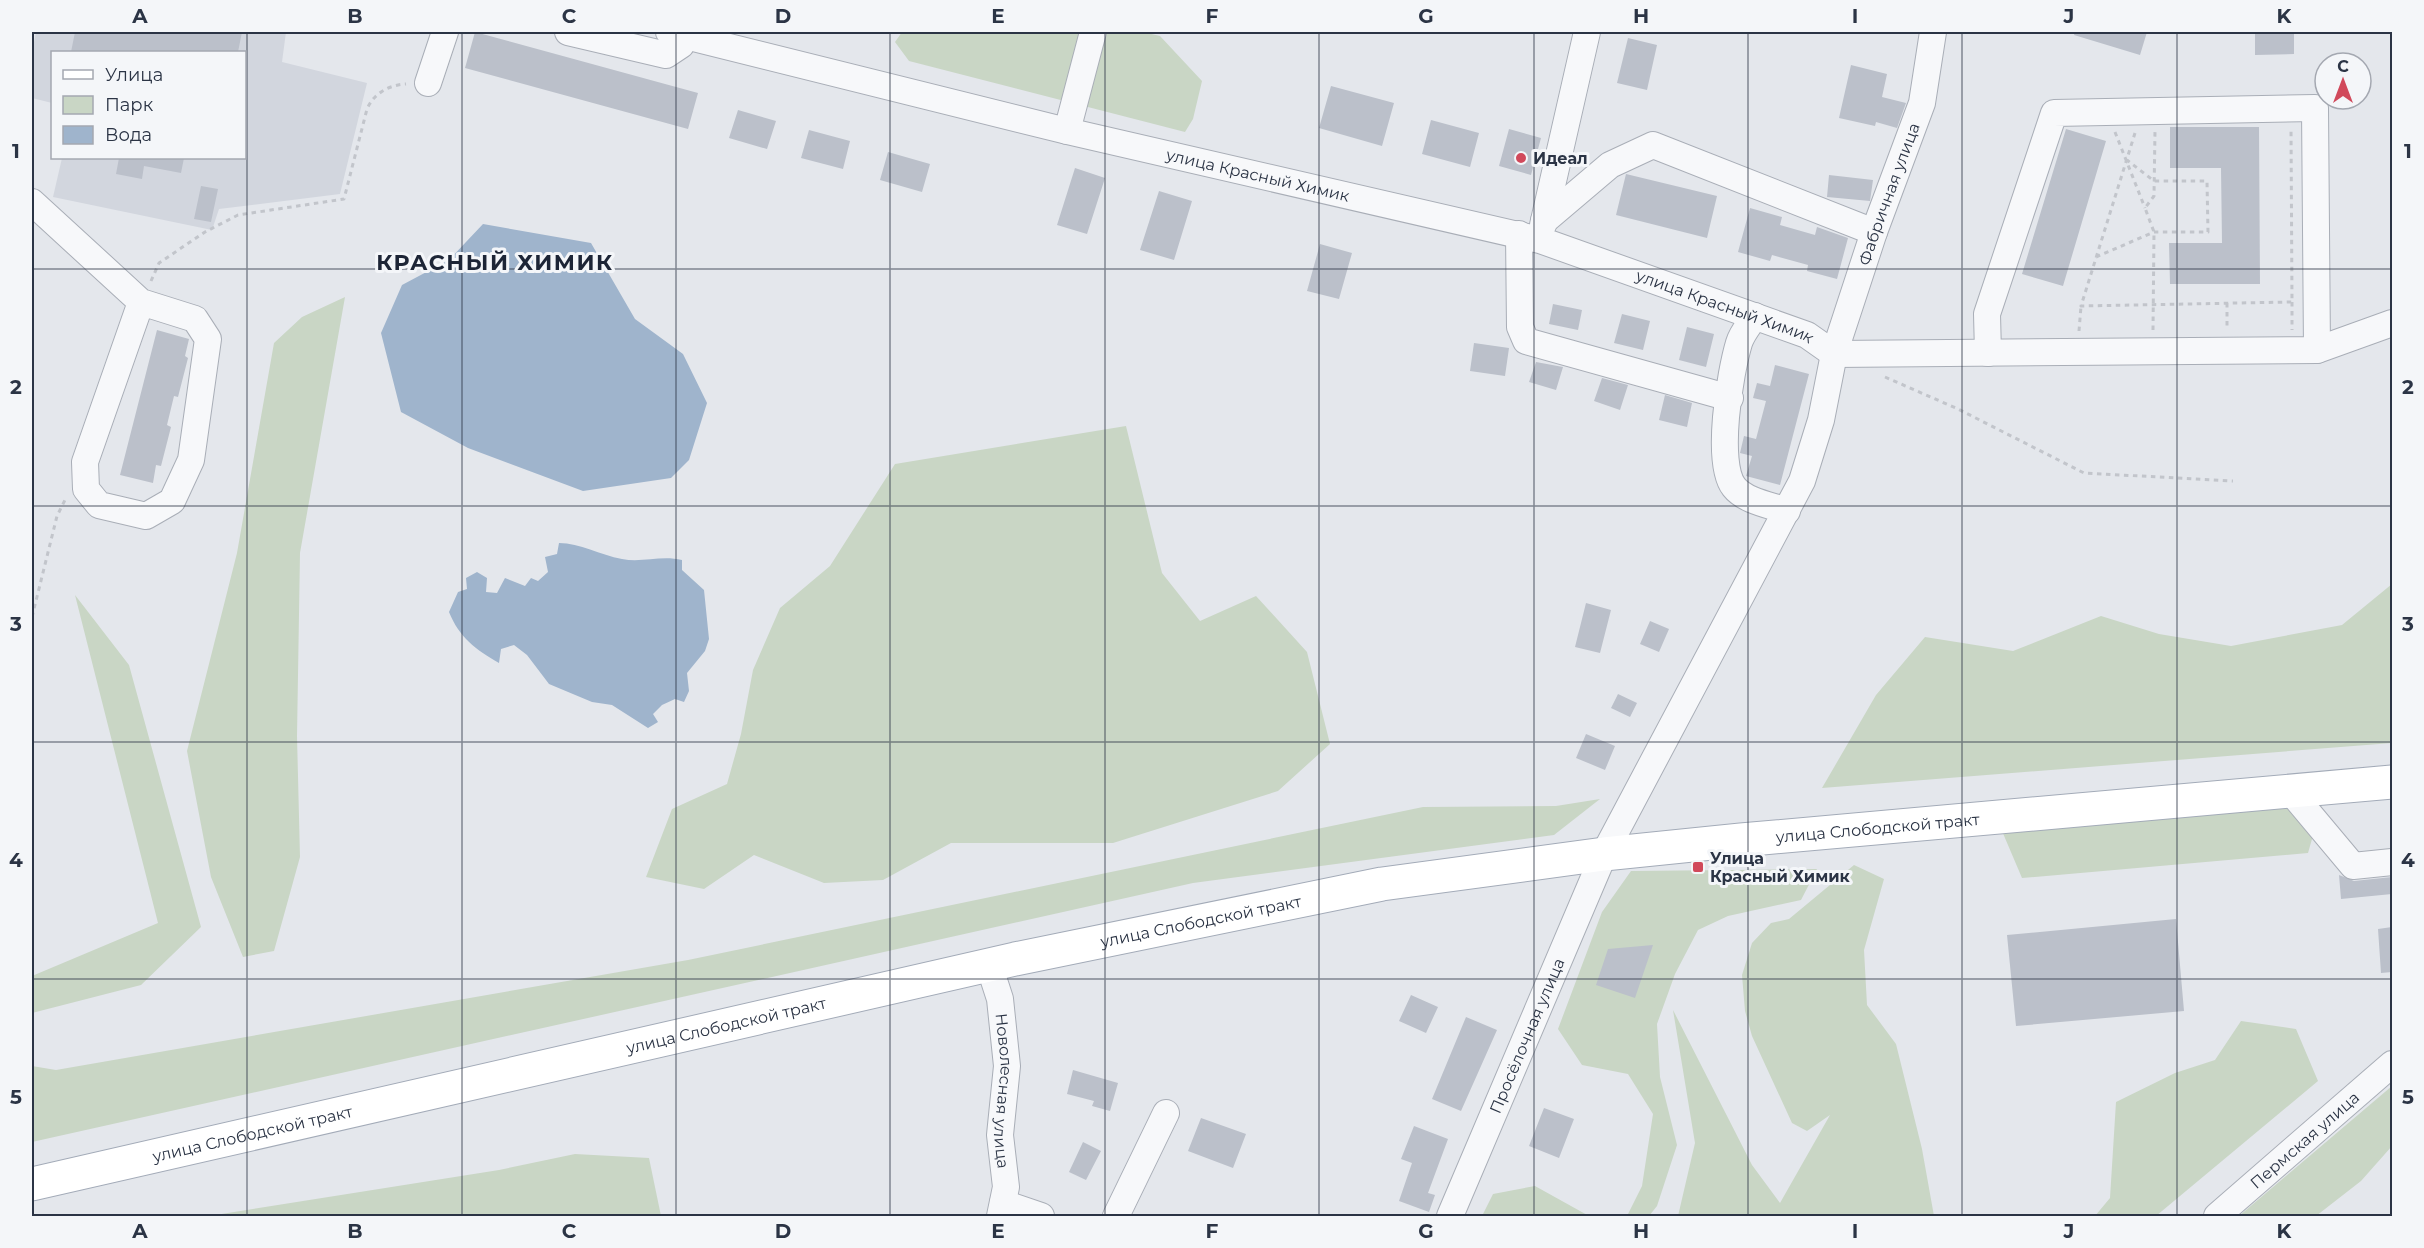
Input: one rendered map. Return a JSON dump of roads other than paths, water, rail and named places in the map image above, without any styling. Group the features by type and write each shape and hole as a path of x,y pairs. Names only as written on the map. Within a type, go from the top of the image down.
{"main road":[{"name":"улица Слободской тракт","path":"32,1184 990,965 1382,884 1604,854 2392,782"}],"street":[{"path":"428,83 445,32"},
{"path":"568,32 666,55 681,45 676,33"},
{"path":"1067,131 1093,32"},
{"path":"1587,32 1534,232 1520,327 1523,338 1530,343 1730,398"},
{"name":"Фабричная улица","path":"1787,512 1802,481 1818,430 1833,354 1874,232 1922,103 1933,32"},
{"name":"улица Красный Химик","path":"676,33 1067,131 1534,232 1808,335 1833,354"},
{"path":"1988,353 1987,314 2054,113 2315,108 2317,350"},
{"path":"1534,232 1610,165 1653,146 1874,232"},
{"path":"32,202 141,302 195,319 208,339 191,460 172,501 146,516 99,505 86,489 85,462 141,302"},
{"path":"1755,316 1739,342 1730,398 1724,459 1728,479 1743,496 1787,512"},
{"path":"1833,354 2317,350 2392,323"},
{"name":"Просёлочная улица","path":"1450,1216 1604,854 1787,512"},
{"path":"2292,792 2353,866 2392,862"},
{"name":"Новолесная улица","path":"990,965 1000,999 1007,1066 1000,1135 1005,1171 1001,1210"},
{"name":"Пермская улица","path":"2217,1216 2392,1064"},
{"path":"1116,1216 1166,1113"},
{"path":"1001,1210 1041,1216"}],"water":[{"path":"483,224 591,243 635,319 683,354 707,403 689,460 671,478 583,491 468,448 401,412 381,333 402,285 449,260"},
{"path":"559,543 575,545 622,559 682,560 682,570 704,590 709,639 705,651 687,673 689,691 684,702 675,699 662,705 653,714 658,722 648,728 612,705 592,702 549,684 527,655 514,645 501,649 499,663 469,642 453,621 449,612 458,592 467,589 466,578 477,572 487,578 486,592 497,593 505,578 525,586 531,578 538,581 548,572 545,557 557,554"}],"place":[{"name":"Идеал","path":"1521,158"},
{"name":"Улица Красный Химик","path":"1698,867"}],"district":[{"name":"КРАСНЫЙ ХИМИК","path":"495,262"}]}
